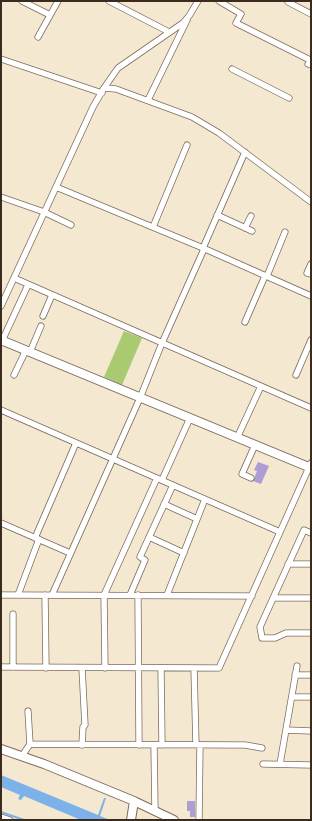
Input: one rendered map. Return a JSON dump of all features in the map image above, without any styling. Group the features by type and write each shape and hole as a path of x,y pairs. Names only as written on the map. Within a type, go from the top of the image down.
{"street":[{"path":"22,1 50,15"},
{"path":"38,37 58,1"},
{"path":"109,1 169,32"},
{"path":"148,100 189,16 198,1"},
{"path":"219,1 241,14 236,23 310,63"},
{"path":"288,2 311,14"},
{"path":"1,306 93,107 103,90 118,68 183,23 189,16"},
{"path":"1,59 103,90 116,89 192,117 219,133 311,202"},
{"path":"232,69 289,98"},
{"path":"153,227 187,145"},
{"path":"52,595 140,398 162,343 245,152"},
{"path":"56,187 203,248 311,296"},
{"path":"1,197 44,212 71,225"},
{"path":"217,215 252,231"},
{"path":"245,228 251,216"},
{"path":"245,322 285,232"},
{"path":"311,264 307,273 311,274"},
{"path":"14,278 311,408"},
{"path":"1,667 219,668 310,467 1,341 28,285"},
{"path":"43,316 52,295"},
{"path":"14,375 42,326"},
{"path":"296,374 311,340"},
{"path":"238,438 260,386"},
{"path":"1,410 280,532"},
{"path":"105,668 104,595 190,418"},
{"path":"18,595 37,539 76,443"},
{"path":"251,478 242,474 255,445"},
{"path":"130,595 145,560 140,557 173,485"},
{"path":"167,595 205,499"},
{"path":"164,504 197,519"},
{"path":"2,525 70,553"},
{"path":"311,533 304,530 260,627 262,638 275,638 286,633 311,633"},
{"path":"149,537 184,553"},
{"path":"288,564 311,564"},
{"path":"1,594 252,596"},
{"path":"45,595 46,668"},
{"path":"138,595 139,745"},
{"path":"273,598 311,598"},
{"path":"13,614 13,667"},
{"path":"280,764 297,666"},
{"path":"82,668 85,725 83,727 82,745"},
{"path":"161,668 162,745"},
{"path":"194,668 198,745 199,820"},
{"path":"295,675 311,675"},
{"path":"292,697 311,697"},
{"path":"22,756 30,744 28,711"},
{"path":"286,730 311,730"},
{"path":"30,744 245,745 262,748"},
{"path":"154,745 155,811"},
{"path":"1,750 22,756 174,820"},
{"path":"263,764 311,765"},
{"path":"131,820 134,802"},
{"path":"1,817 10,820"}],"green space":[{"path":"124,331 142,338 122,385 104,377"}],"water":[{"path":"1,775 98,815 104,798 106,798 100,816 110,820 81,820 24,796 21,800 18,799 20,795 1,787"}],"building":[{"path":"258,462 269,466 261,484 253,481 257,471 254,470"},
{"path":"187,801 195,801 195,817 190,817 190,811 187,811"}],"waterway":[{"path":"1,812 24,820"}]}
